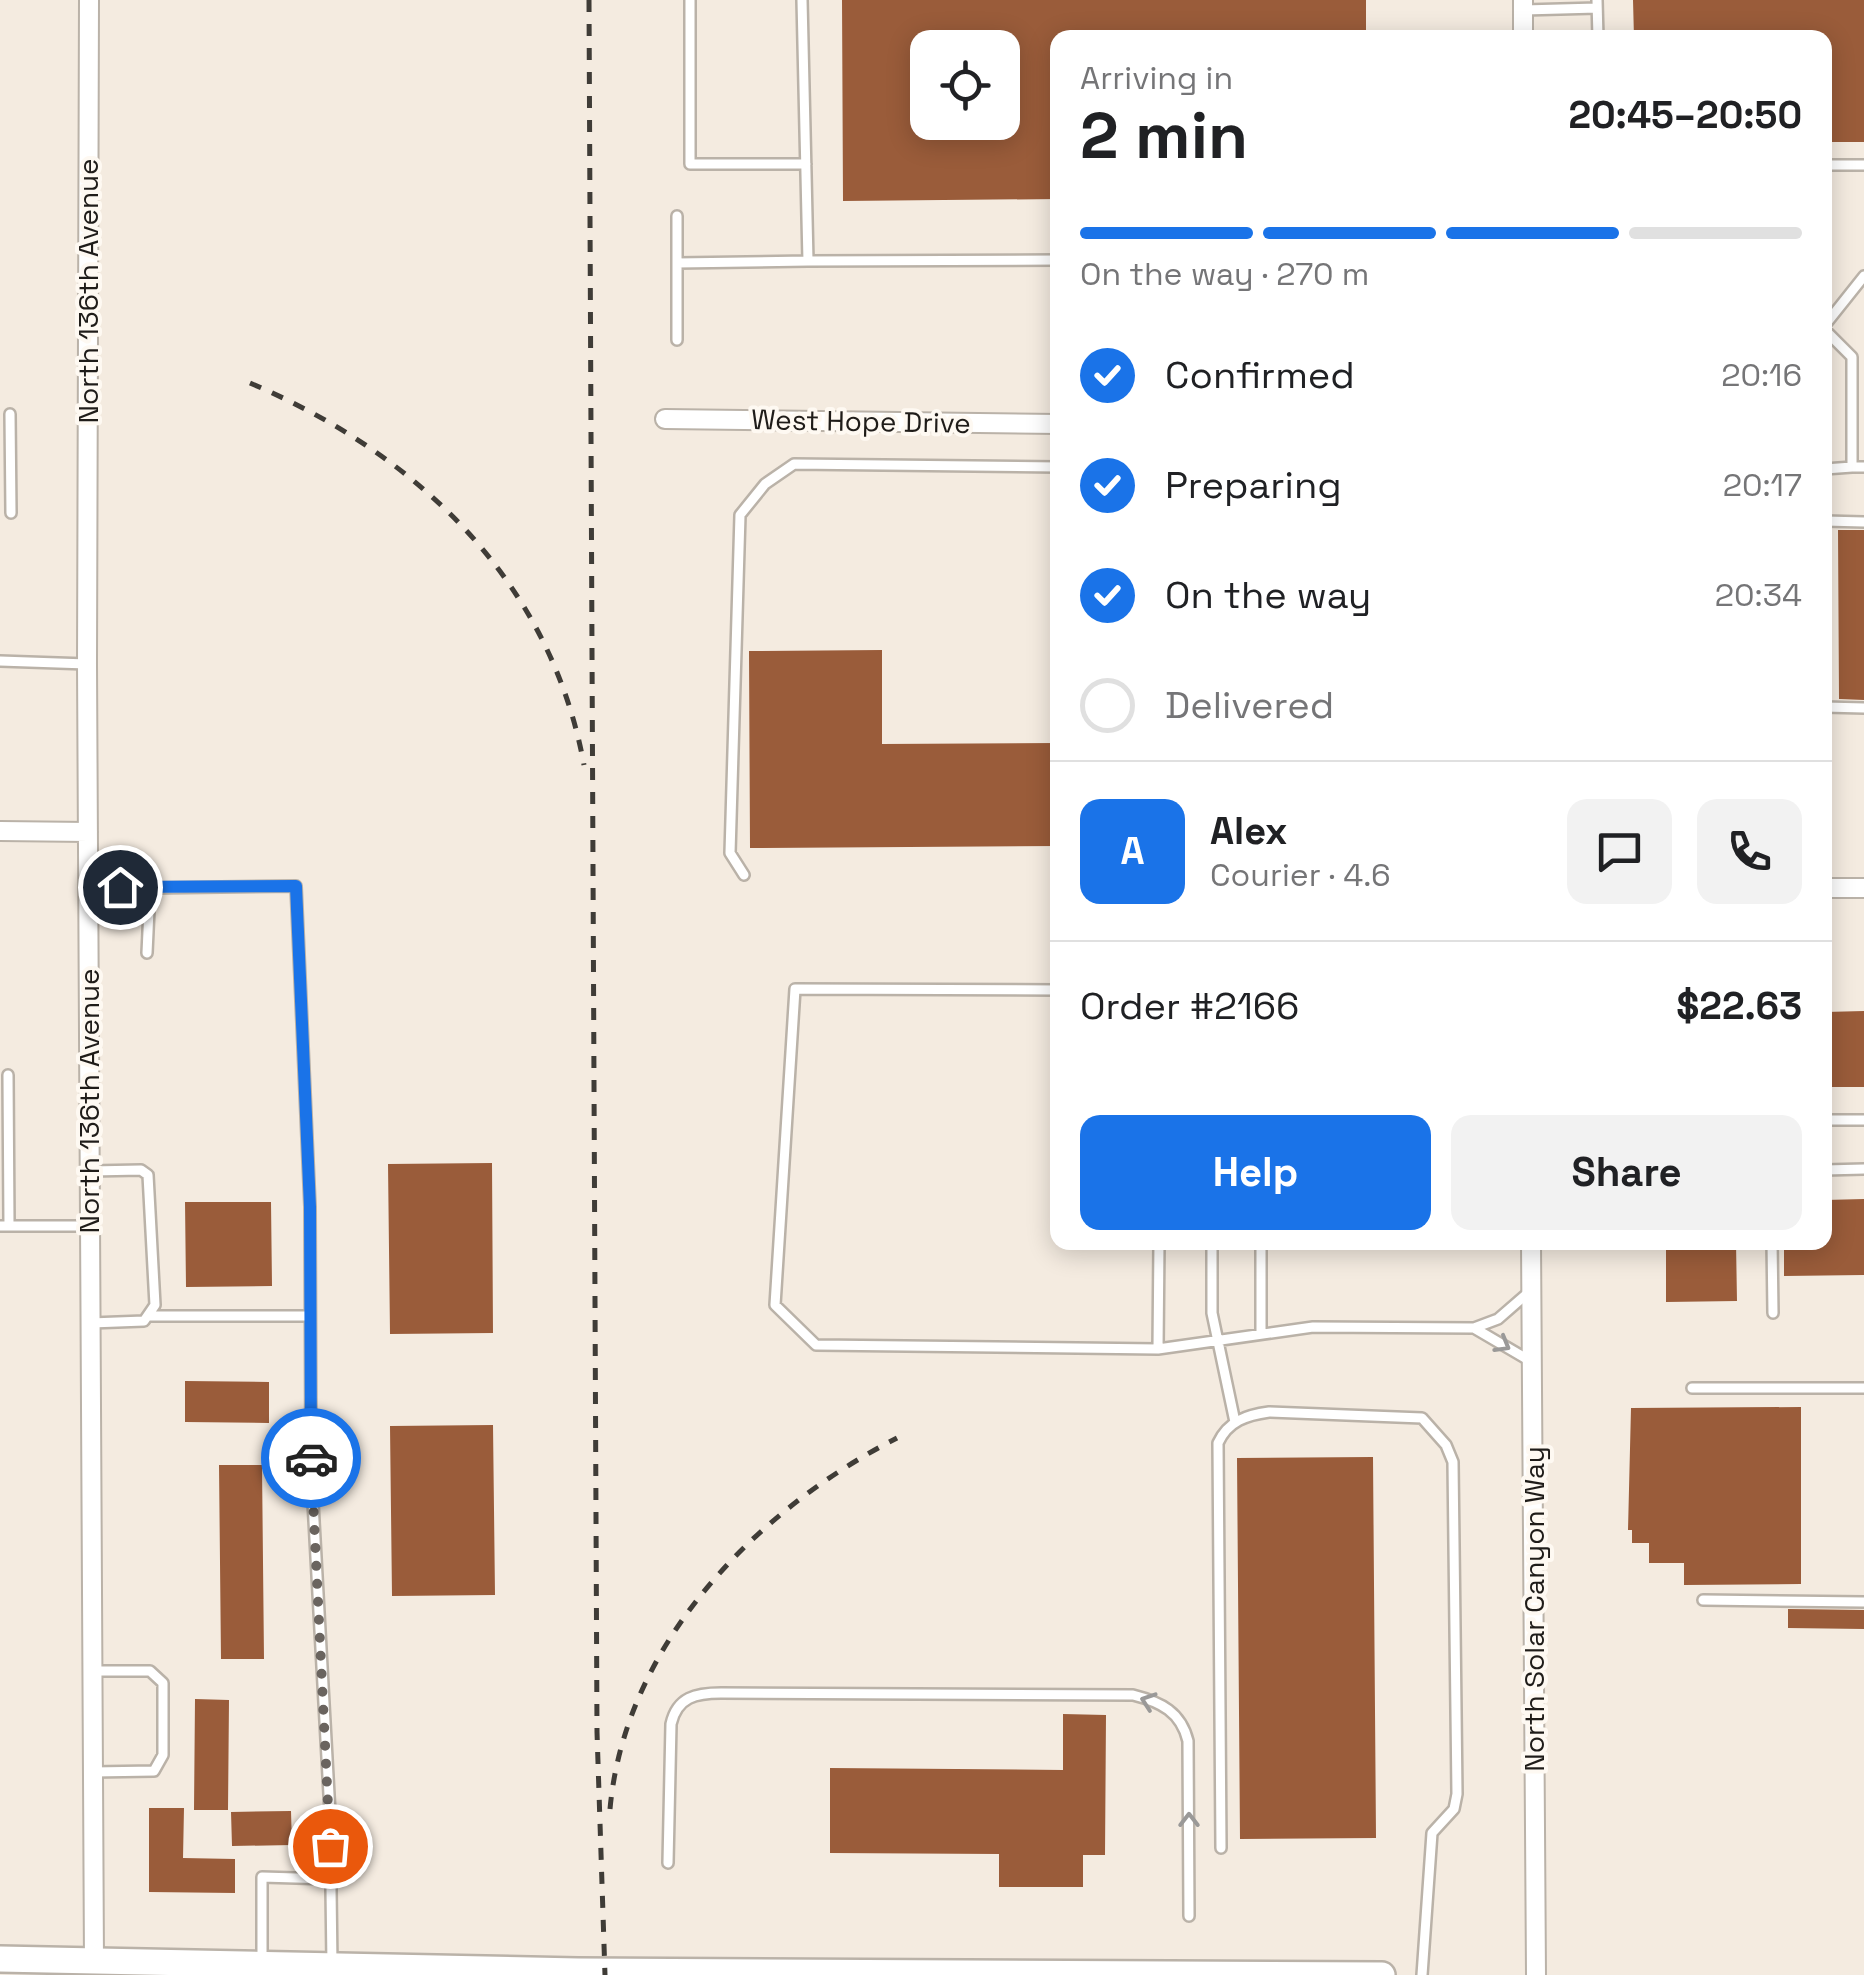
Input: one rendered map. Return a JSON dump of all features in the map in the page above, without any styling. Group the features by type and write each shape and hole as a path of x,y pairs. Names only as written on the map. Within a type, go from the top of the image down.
{"main road":[{"path":"0,1959 332,1968 1382,1975"}],"street":[{"name":"North 136th Avenue","path":"89,0 87,664 94,1962"},
{"path":"1523,5 1524,30"},
{"name":"West Hope Drive","path":"665,419 1050,424"},
{"path":"0,830 88,832"},
{"path":"1832,888 1864,888"},
{"name":"North Solar Canyon Way","path":"1530,1250 1536,1975"}],"lane":[{"path":"690,0 690,164 806,164"},
{"path":"802,0 808,261"},
{"path":"1523,5 1597,4 1598,30"},
{"path":"1832,165 1864,165"},
{"path":"677,216 677,340"},
{"path":"677,264 1050,260"},
{"path":"1832,318 1864,276"},
{"path":"1832,335 1852,358 1852,467"},
{"path":"1852,358 1864,357"},
{"path":"10,414 11,513"},
{"path":"1852,414 1864,414"},
{"path":"744,875 730,853 740,516 752,499 765,484 794,464 1050,467"},
{"path":"1832,468 1864,467"},
{"path":"1832,521 1864,522"},
{"path":"0,661 87,664"},
{"path":"1832,708 1864,708"},
{"path":"88,887 296,886 312,1466 332,1968"},
{"path":"147,953 150,888"},
{"path":"1050,990 795,989 775,1305 816,1345 1158,1349 1217,1337 1313,1327 1474,1328 1498,1319 1531,1290"},
{"path":"8,1075 4,1226 90,1226"},
{"path":"1832,1120 1864,1120"},
{"path":"1832,1170 1864,1169"},
{"path":"90,1171 141,1170 148,1176 155,1306 144,1321 91,1323"},
{"path":"1158,1349 1159,1250"},
{"path":"1212,1250 1212,1314 1235,1422"},
{"path":"1261,1333 1262,1250"},
{"path":"1772,1250 1772,1314"},
{"path":"150,1316 310,1316"},
{"path":"1474,1328 1532,1362"},
{"path":"1692,1388 1864,1388"},
{"path":"1220,1848 1218,1443 1235,1422 1269,1412 1416,1415 1434,1427 1453,1462 1457,1794 1454,1808 1432,1833 1422,1975"},
{"path":"1703,1600 1864,1602"},
{"path":"92,1671 150,1670 163,1684 160,1766 154,1771 93,1772"},
{"path":"668,1863 670,1724 674,1710 684,1700 722,1693 1106,1695 1156,1701 1184,1724 1188,1741 1189,1916"},
{"path":"262,1966 262,1877 330,1878"}],"building":[{"path":"842,0 1366,0 1366,30 1050,30 1050,199 843,201"},
{"path":"1633,0 1864,0 1864,142 1832,142 1832,30 1634,30"},
{"path":"1838,530 1864,530 1864,700 1839,699"},
{"path":"882,650 882,744 1050,743 1050,846 750,848 749,651"},
{"path":"1864,1011 1864,1087 1832,1087 1832,1012"},
{"path":"492,1163 493,1333 390,1334 388,1164"},
{"path":"1864,1199 1864,1275 1784,1276 1784,1250 1832,1250 1832,1200"},
{"path":"185,1202 271,1202 272,1286 186,1287"},
{"path":"1666,1250 1736,1250 1737,1301 1666,1302"},
{"path":"185,1381 269,1382 269,1423 185,1422"},
{"path":"1801,1407 1801,1584 1684,1585 1684,1563 1649,1563 1649,1543 1632,1543 1632,1530 1628,1530 1631,1408"},
{"path":"493,1425 495,1595 392,1596 390,1426"},
{"path":"1373,1457 1376,1838 1240,1839 1237,1458"},
{"path":"219,1465 262,1465 264,1659 221,1659"},
{"path":"1788,1609 1864,1610 1864,1629 1788,1628"},
{"path":"195,1699 229,1700 228,1810 194,1810"},
{"path":"1063,1714 1106,1715 1105,1855 1083,1855 1083,1887 999,1887 999,1854 830,1853 830,1768 1063,1770"},
{"path":"149,1808 184,1808 183,1858 235,1859 235,1893 149,1892"},
{"path":"291,1811 292,1845 232,1846 231,1812"}],"railway":[{"path":"589,0 597,1732 605,1975"},
{"path":"250,383 311,412 368,447 420,486 467,531 507,582 541,637 567,698 584,765"},
{"path":"610,1809 621,1749 641,1692 670,1638 706,1589 748,1544 795,1503 897,1438"}],"way so far":[{"path":"311,1458 330,1846"}],"route":[{"path":"120,887 296,886 310,1207 311,1458"}]}
